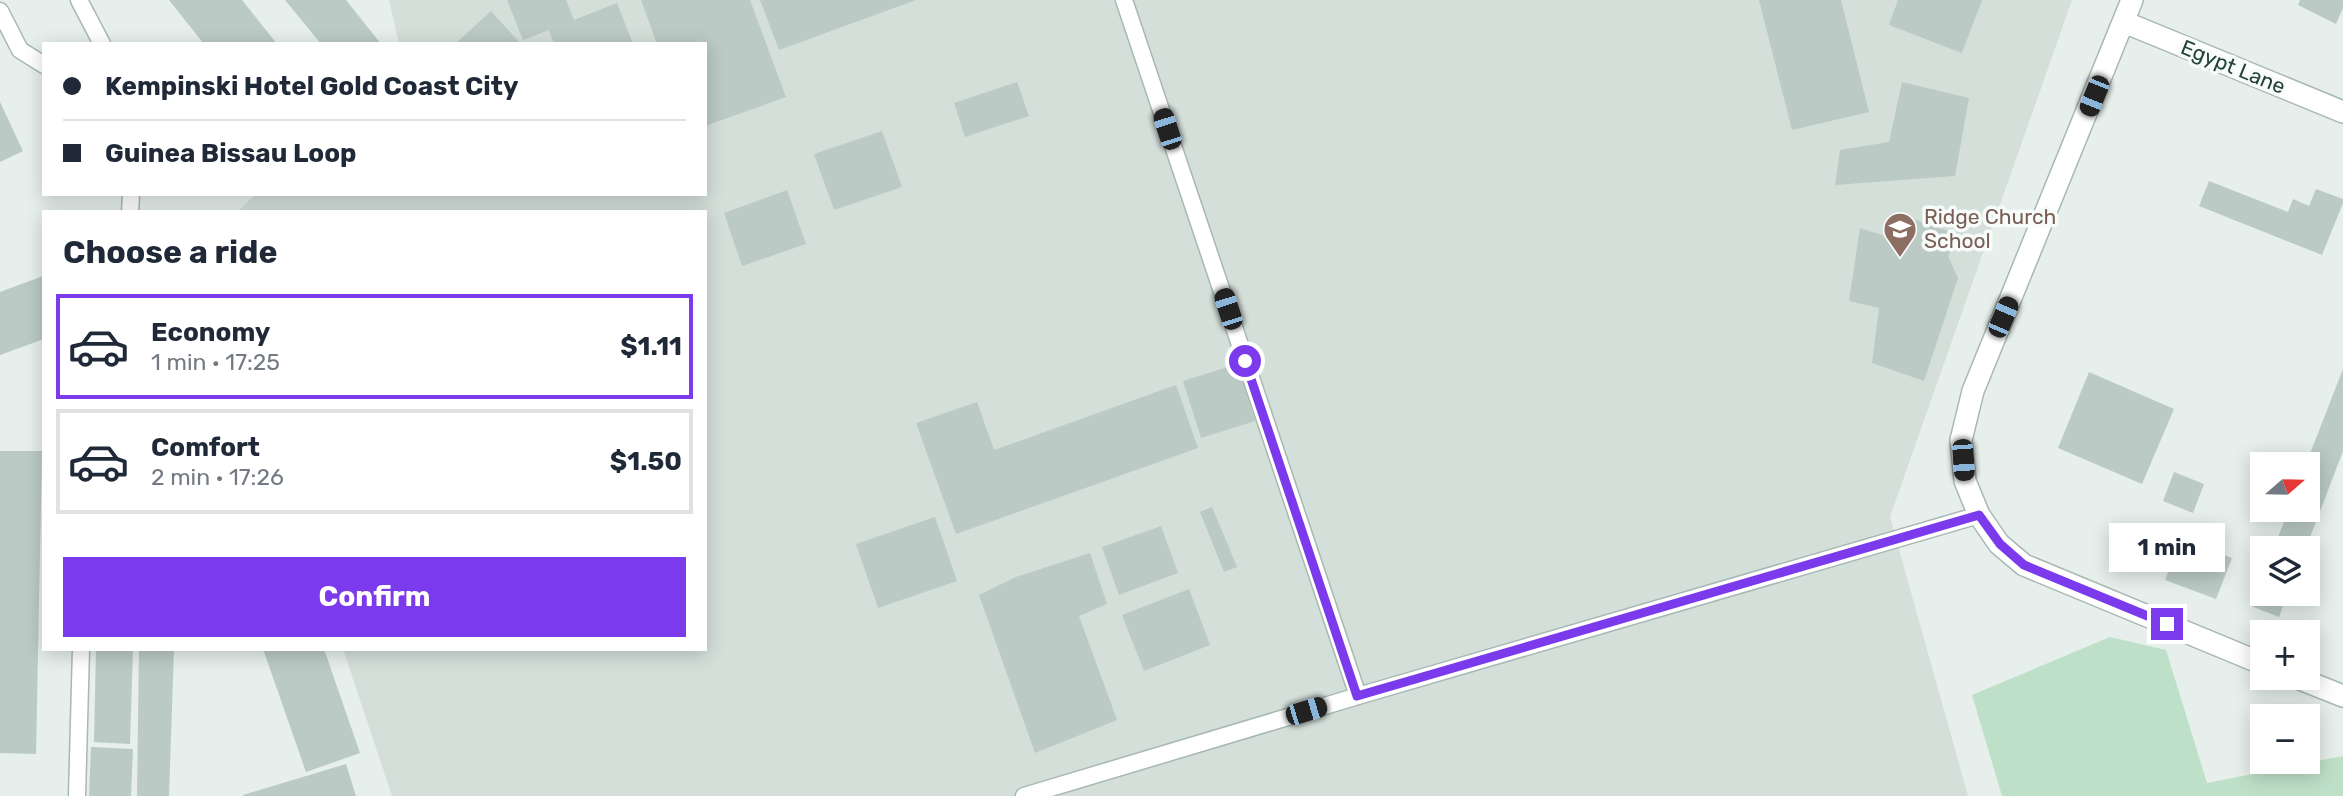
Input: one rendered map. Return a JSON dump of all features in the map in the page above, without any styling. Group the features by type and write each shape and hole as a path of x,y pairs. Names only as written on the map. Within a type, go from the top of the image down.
{"street":[{"path":"2132,0 1973,391 1961,440 1965,481 1979,515 2000,544 2024,565 2250,659"},
{"name":"Egypt Lane","path":"2124,22 2343,112"},
{"path":"2320,687 2343,696"}],"lane":[{"path":"79,0 101,42"},
{"path":"1124,0 1357,696"},
{"path":"0,11 20,50 42,64"},
{"path":"1024,796 1979,515"},
{"path":"77,796 81,651"}],"shaded area":[{"path":"389,0 2072,0 1890,517 1968,796 392,796 344,651 707,651 707,210 239,210 254,196 707,196 707,42 399,42"}],"green space":[{"path":"2110,637 2166,650 2207,783 2252,774 2320,774 2320,761 2343,756 2343,796 2002,796 1972,695"}],"building":[{"path":"169,0 242,0 275,42 202,42"},
{"path":"285,0 346,0 379,42 319,42"},
{"path":"507,0 566,0 574,20 617,3 632,42 553,42 549,30 523,40"},
{"path":"641,0 750,0 786,97 707,125 707,42 656,42"},
{"path":"760,0 916,0 779,50"},
{"path":"1759,0 1841,0 1869,112 1792,130"},
{"path":"1898,0 1982,0 1962,53 1889,25"},
{"path":"2300,0 2343,0 2343,8 2336,24 2298,5"},
{"path":"491,11 519,42 457,42"},
{"path":"1017,82 1029,116 965,137 954,103"},
{"path":"1902,82 1969,98 1955,176 1835,185 1840,150 1889,142"},
{"path":"0,102 23,151 0,162"},
{"path":"882,131 902,187 834,210 814,154"},
{"path":"2209,181 2288,212 2293,199 2309,206 2316,189 2343,199 2343,203 2322,255 2199,206"},
{"path":"787,190 806,244 742,266 724,213"},
{"path":"1898,214 1960,235 1948,256 1958,278 1924,381 1872,363 1879,308 1849,301 1860,228 1891,238"},
{"path":"42,276 42,340 0,355 0,292"},
{"path":"1237,364 1255,421 1201,438 1183,381"},
{"path":"2343,369 2343,451 2320,511 2320,452 2311,452"},
{"path":"2089,372 2174,409 2142,484 2058,448"},
{"path":"1176,385 1198,448 956,534 916,423 977,402 994,450"},
{"path":"0,451 42,451 36,754 0,753"},
{"path":"2174,472 2204,484 2193,513 2163,501"},
{"path":"1212,507 1237,567 1224,572 1200,512"},
{"path":"935,517 957,581 878,608 856,544"},
{"path":"2284,522 2316,522 2311,536 2279,536"},
{"path":"1161,526 1178,573 1119,595 1102,547"},
{"path":"2182,538 2232,558 2216,599 2165,580"},
{"path":"1090,553 1107,604 1079,616 1117,720 1035,753 979,595 1016,577"},
{"path":"1189,589 1210,645 1144,671 1122,615"},
{"path":"2251,606 2283,606 2279,617"},
{"path":"96,651 133,651 130,744 94,742"},
{"path":"139,651 174,651 169,796 137,796"},
{"path":"264,651 325,651 360,753 306,772"},
{"path":"91,747 133,749 131,796 89,796"},
{"path":"346,764 356,796 243,796 243,795"}],"place":[{"name":"Ridge Church School","path":"1900,259"}],"route":[{"path":"1245,361 1357,696 1979,515 2000,544 2024,565 2167,624"}]}
